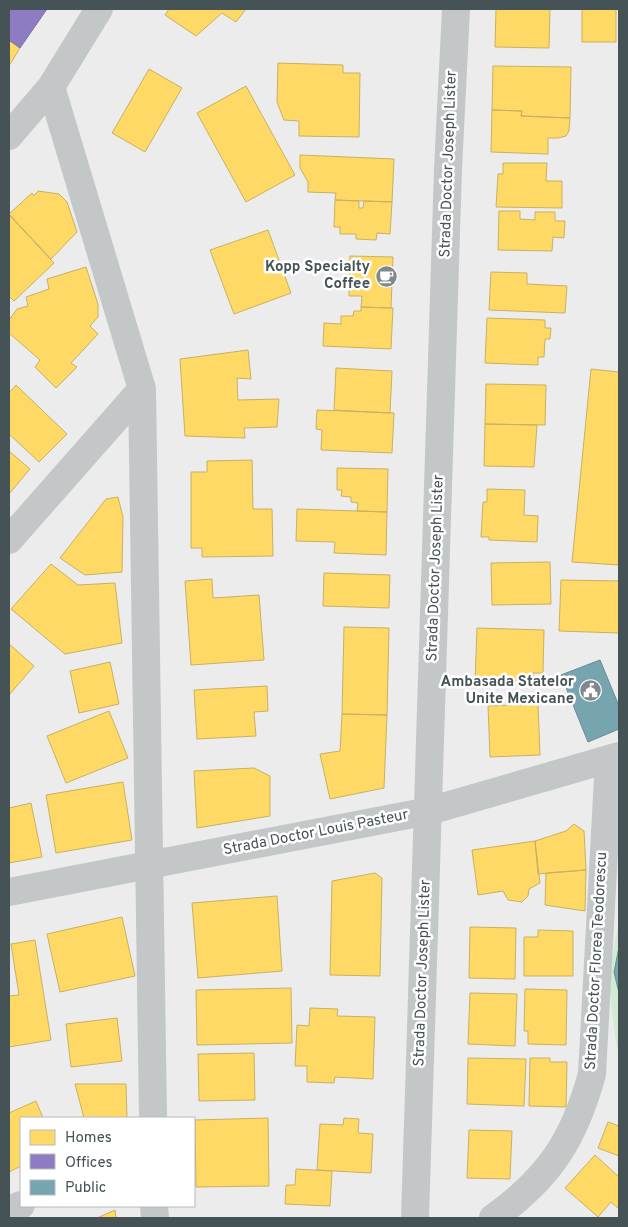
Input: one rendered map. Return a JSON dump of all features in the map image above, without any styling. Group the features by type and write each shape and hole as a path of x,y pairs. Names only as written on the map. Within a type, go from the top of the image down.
{"street":[{"path":"9,136 51,87 99,9"},
{"name":"Strada Doctor Joseph Lister","path":"415,1218 448,179 456,9"},
{"path":"51,87 142,389 153,1117"},
{"path":"9,540 142,389"},
{"name":"Strada Doctor Louis Pasteur","path":"9,892 428,811 614,758"},
{"name":"Strada Doctor Florea Teodorescu","path":"493,1218 512,1205 542,1174 568,1141 583,1107 592,1074 614,758"}],"green space":[{"path":"619,929 619,1052 616,1044 608,980 617,930"}],"building: Homes":[{"path":"169,9 246,9 236,22 222,13 196,36 165,15"},
{"path":"496,9 550,9 549,48 495,47"},
{"path":"582,9 616,9 616,42 582,42"},
{"path":"9,40 20,48 9,66"},
{"path":"278,63 343,65 343,73 360,73 359,137 299,136 299,121 284,120 277,102"},
{"path":"493,66 571,67 570,118 521,116 522,111 492,110"},
{"path":"149,69 182,88 145,152 112,133"},
{"path":"246,86 295,175 246,202 197,113"},
{"path":"492,110 522,111 521,116 570,118 569,131 566,136 548,138 548,154 491,152"},
{"path":"300,155 394,159 392,202 335,200 336,193 308,192 308,182 300,168"},
{"path":"503,163 547,163 546,181 562,181 562,208 496,207 498,174 503,174"},
{"path":"38,191 59,194 67,202 77,232 51,259 9,214 32,193 34,196"},
{"path":"335,200 359,201 359,208 363,208 364,201 392,202 390,234 377,233 376,240 356,239 356,234 340,234 340,227 334,227"},
{"path":"499,211 520,211 520,219 535,220 535,212 555,212 555,221 565,221 564,238 553,237 552,251 498,250"},
{"path":"9,215 54,263 14,301 9,296"},
{"path":"268,230 291,293 234,314 210,250"},
{"path":"350,256 393,257 391,308 361,307 362,296 349,296"},
{"path":"86,267 98,304 98,317 90,326 98,334 71,363 77,367 56,388 35,367 40,360 9,333 9,320 17,309 28,306 26,297 49,289 47,279"},
{"path":"491,272 527,273 527,284 567,286 565,313 489,310"},
{"path":"361,307 393,308 391,349 323,346 324,323 341,324 341,316 353,316 354,311 361,311"},
{"path":"487,318 545,320 545,328 551,328 550,339 545,339 544,357 538,357 538,365 485,363"},
{"path":"248,350 251,379 237,378 238,400 279,399 277,427 244,428 245,438 185,436 180,359"},
{"path":"336,368 392,371 390,413 334,410"},
{"path":"591,369 619,372 619,565 572,562"},
{"path":"486,384 546,385 545,425 485,424"},
{"path":"16,385 67,434 39,462 9,434 9,393"},
{"path":"317,410 394,413 392,453 321,450 322,430 316,429"},
{"path":"485,424 537,425 534,467 484,466"},
{"path":"9,451 30,469 9,494"},
{"path":"252,460 253,509 272,509 273,556 202,557 202,548 191,548 191,472 207,472 207,461"},
{"path":"337,468 388,469 387,512 357,511 358,503 351,502 351,497 341,496 342,490 337,490"},
{"path":"487,489 525,490 524,515 538,516 537,542 489,540 489,537 481,537 483,502 487,502"},
{"path":"118,497 123,517 122,572 85,575 60,558 106,499"},
{"path":"297,509 387,512 386,555 334,553 335,542 296,541"},
{"path":"550,562 551,604 492,605 491,563"},
{"path":"51,564 78,585 115,583 122,643 65,654 11,609"},
{"path":"324,573 390,575 389,608 323,606"},
{"path":"212,579 213,598 259,595 264,660 191,665 185,581"},
{"path":"561,580 619,581 619,633 559,631"},
{"path":"344,627 389,628 387,715 342,714"},
{"path":"477,628 544,630 543,673 533,673 533,685 475,683"},
{"path":"9,644 34,666 9,695"},
{"path":"110,662 119,704 79,713 70,671"},
{"path":"267,686 268,711 254,712 256,736 197,739 194,690"},
{"path":"538,704 540,755 490,757 488,706"},
{"path":"109,711 128,758 66,783 47,736"},
{"path":"342,714 387,715 384,788 330,799 320,754 340,751"},
{"path":"254,768 270,776 270,816 197,828 194,771"},
{"path":"123,782 132,840 56,853 46,795"},
{"path":"31,803 42,857 9,863 9,808"},
{"path":"574,824 584,831 586,870 538,874 535,841 566,831"},
{"path":"535,841 540,883 529,889 528,896 522,902 508,900 503,891 478,895 472,850"},
{"path":"586,870 585,911 545,905 546,873"},
{"path":"375,873 382,878 380,976 330,975 332,881"},
{"path":"277,896 282,971 198,978 192,903"},
{"path":"122,917 135,976 60,992 47,934"},
{"path":"470,927 516,928 515,979 469,978"},
{"path":"538,930 573,931 573,976 524,976 524,937 538,937"},
{"path":"35,940 51,1040 9,1047 9,996 19,995 11,944"},
{"path":"291,988 292,1043 197,1045 196,990"},
{"path":"525,989 567,990 566,1045 528,1044 528,1031 524,1031"},
{"path":"470,993 517,994 515,1046 468,1044"},
{"path":"310,1008 338,1009 337,1016 375,1017 373,1079 335,1077 334,1083 307,1082 307,1066 295,1066 297,1025 309,1026"},
{"path":"117,1018 122,1061 71,1067 66,1024"},
{"path":"254,1053 255,1100 199,1101 198,1054"},
{"path":"468,1058 526,1059 524,1106 467,1104"},
{"path":"530,1058 550,1058 550,1062 567,1062 566,1107 529,1106"},
{"path":"75,1084 126,1084 127,1117 84,1117"},
{"path":"36,1101 43,1117 20,1117 20,1166 9,1172 9,1113"},
{"path":"268,1118 269,1186 196,1187 195,1120"},
{"path":"344,1118 359,1119 358,1133 373,1134 371,1173 317,1170 320,1124 343,1125"},
{"path":"608,1122 619,1126 619,1156 598,1148"},
{"path":"469,1130 512,1131 510,1179 467,1178"},
{"path":"595,1155 619,1177 619,1209 611,1202 598,1217 565,1188"},
{"path":"296,1169 332,1171 330,1206 285,1204 286,1185 295,1185"},
{"path":"115,1210 116,1218 97,1218"}],"building: Offices":[{"path":"9,9 47,9 20,48 9,40"}],"building: Public":[{"name":"Ambasada Statelor Unite Mexicane","path":"600,660 619,706 619,729 588,742 561,675"},
{"path":"619,947 619,993 614,972"}],"place":[{"name":"Kopp Specialty Coffee","path":"386,276"},
{"name":"Ambasada Statelor Unite Mexicane","path":"590,691"}]}
